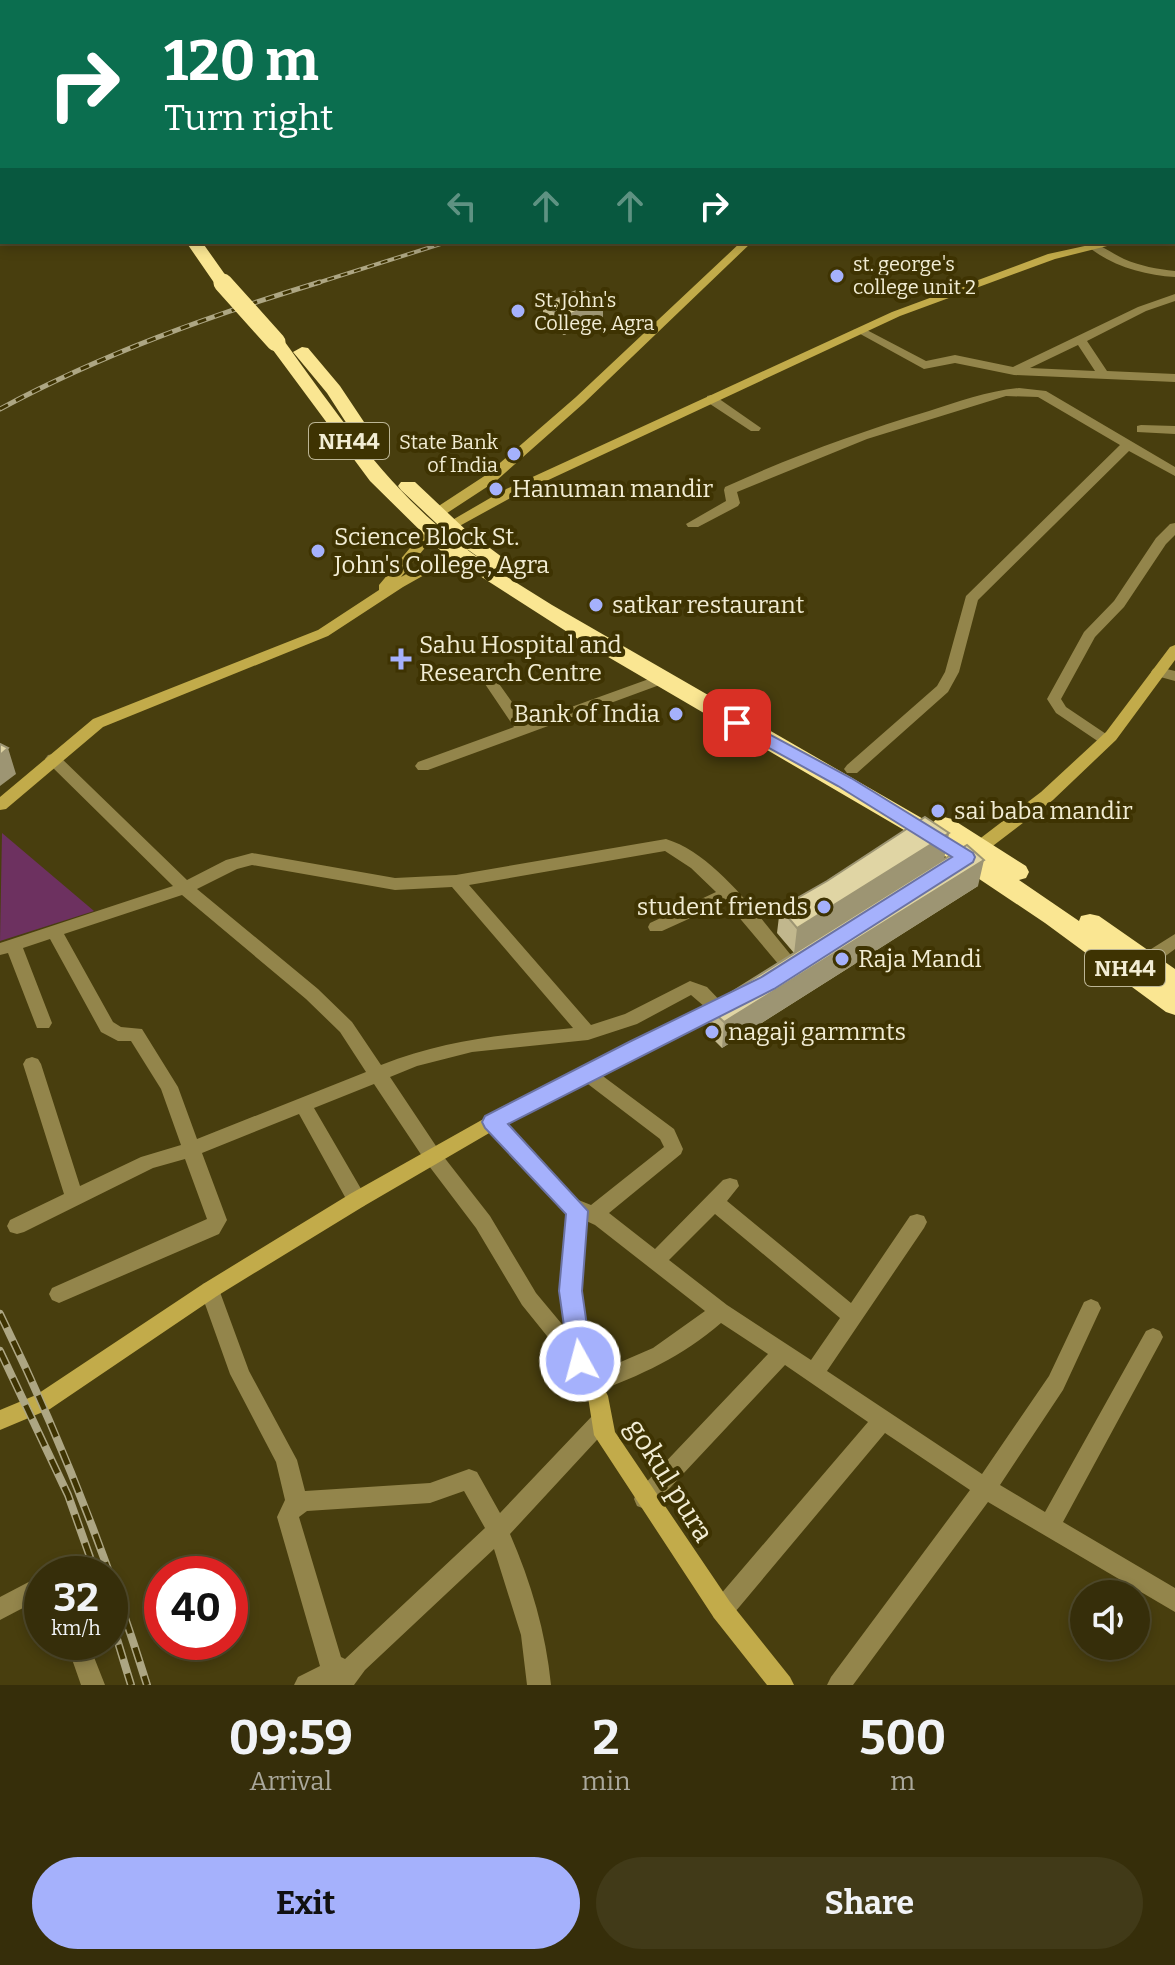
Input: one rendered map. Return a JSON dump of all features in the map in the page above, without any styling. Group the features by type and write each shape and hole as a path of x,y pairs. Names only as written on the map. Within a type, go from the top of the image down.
{"highway":[{"name":"NH44","path":"196,244 283,340 369,469 465,548 660,680 844,782 1146,961 1175,982"},
{"name":"NH44","path":"211,244 230,282"},
{"name":"NH44","path":"465,548 656,660 852,769 967,857 1076,931 1175,1005"}],"street":[{"path":"0,805 98,723 323,633 354,617 375,599 438,524 469,493 491,478 580,400 745,244"},
{"path":"438,524 491,503 859,330 1052,256 1090,244 1137,268 1175,274"},
{"path":"1014,371 1079,338 1170,299 1175,311"},
{"path":"859,330 921,364 955,359 1014,371 1175,378"},
{"path":"1079,338 1103,374"},
{"path":"693,524 733,503 730,490 822,450 885,427 1017,392 1042,394 1175,472"},
{"path":"711,399 755,428"},
{"path":"1141,429 1175,430"},
{"path":"852,769 943,689 952,672 971,599 1129,444"},
{"path":"469,493 491,503"},
{"path":"1107,740 1061,710 1054,699 1089,635 1119,604 1161,541 1175,527"},
{"path":"375,599 465,548"},
{"path":"967,857 1047,796 1107,740 1175,650"},
{"path":"1158,672 1175,676"},
{"path":"423,766 660,680"},
{"path":"492,684 524,730"},
{"path":"53,759 185,888 346,1027 433,1157 483,1222 529,1299 580,1361"},
{"path":"43,1023 7,947 185,888 232,864 252,859 363,881 395,884 456,881 666,845 683,851 727,894 792,967"},
{"path":"456,881 588,1033"},
{"path":"656,927 727,894"},
{"path":"54,932 107,1027 118,1034 136,1034 169,1087 217,1220 216,1225 59,1294"},
{"path":"1146,961 1175,940"},
{"path":"17,1226 148,1162 192,1149 439,1052 472,1045 588,1033 631,1019 690,988 701,992 718,1008"},
{"path":"0,1420 43,1402 210,1290 493,1122 743,996"},
{"path":"32,1064 74,1197"},
{"path":"585,1211 674,1149 667,1134 586,1073"},
{"path":"303,1105 357,1200"},
{"path":"493,1122 539,1174 720,1311 985,1488 1175,1601"},
{"path":"655,1261 730,1186"},
{"path":"714,1202 853,1317"},
{"name":"gokul pura","path":"585,1211 570,1291 580,1361 593,1384 601,1421 612,1447 645,1499 722,1610 782,1685"},
{"path":"814,1373 917,1222"},
{"path":"210,1290 244,1384 286,1460 297,1503 288,1517 336,1678"},
{"path":"839,1685 985,1488 1056,1383 1091,1308"},
{"path":"593,1384 656,1360 689,1340 720,1311"},
{"path":"1049,1527 1153,1337"},
{"path":"645,1499 783,1353"},
{"path":"722,1610 884,1419"},
{"path":"306,1685 336,1678 357,1662 497,1532 601,1421"},
{"path":"297,1503 422,1494 469,1479 497,1532 532,1631 539,1685"},
{"path":"0,1609 24,1596"},
{"path":"84,1660 93,1685"}],"shaded area":[{"path":"2,833 94,911 0,941"}],"building":[{"path":"581,289 603,300 564,317 543,305"},
{"path":"0,744 8,748 0,755"},
{"path":"925,817 949,833 797,928 780,908 827,881"},
{"path":"967,845 984,860 724,1022 708,1007"}],"railway":[{"path":"314,284 441,244"},
{"path":"0,409 77,371 157,338 320,282"},
{"path":"0,1314 81,1496 147,1685"},
{"path":"0,1351 68,1495 90,1556"},
{"path":"123,1660 131,1685"}],"place":[{"name":"st. george's college unit 2","path":"837,276"},
{"name":"St. John's College, Agra","path":"518,311"},
{"name":"State Bank of India","path":"514,454"},
{"name":"Hanuman mandir","path":"496,489"},
{"name":"Science Block St. John's College, Agra","path":"318,551"},
{"name":"satkar restaurant","path":"596,605"},
{"name":"Sahu Hospital and Research Centre","path":"401,659"},
{"name":"Bank of India","path":"676,714"},
{"name":"sai baba mandir","path":"938,811"},
{"name":"student friends","path":"824,907"},
{"name":"Raja Mandi","path":"842,959"},
{"name":"nagaji garmrnts","path":"712,1032"}],"route":[{"path":"580,1361 570,1291 578,1211 539,1174 493,1122 767,983 966,857 844,782 737,723"}]}
